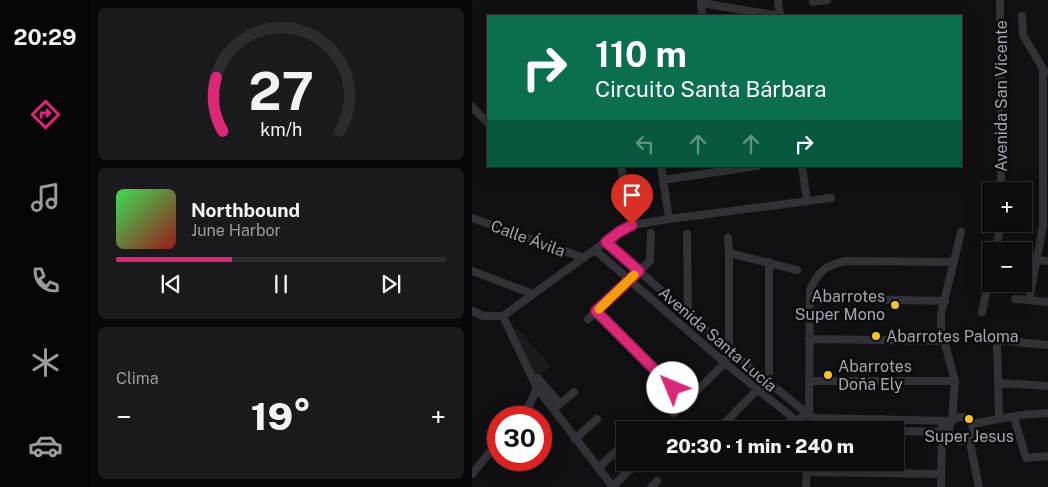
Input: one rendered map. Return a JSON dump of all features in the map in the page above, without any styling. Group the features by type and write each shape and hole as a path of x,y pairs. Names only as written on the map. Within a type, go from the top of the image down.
{"street":[{"path":"778,0 780,15"},
{"path":"813,2 827,0"},
{"name":"Avenida San Vicente","path":"1000,0 1001,182"},
{"path":"702,15 701,2 774,15"},
{"path":"1022,16 1023,35 1048,76"},
{"path":"1029,300 1043,226 1043,68"},
{"path":"472,107 487,122"},
{"path":"621,167 632,225"},
{"path":"661,167 669,219"},
{"path":"663,180 750,167"},
{"path":"802,167 807,201"},
{"path":"472,311 483,316 503,316 619,232 632,225 831,198"},
{"name":"Calle Ávila","path":"472,218 584,258"},
{"path":"941,487 946,432 952,421 955,381 941,329 941,314 961,232"},
{"path":"588,318 650,261 651,233"},
{"path":"687,234 688,314"},
{"path":"674,413 725,363 729,350 728,238"},
{"name":"Avenida Santa Lucía","path":"606,242 729,350 812,416"},
{"name":"Avenida Santa Lucía","path":"595,250 725,363 758,389 793,421"},
{"path":"729,253 797,270"},
{"path":"1037,260 1048,261"},
{"path":"816,421 812,416 809,381 810,290 815,278 831,265 846,261 954,262"},
{"path":"769,262 769,383"},
{"path":"472,271 533,294"},
{"path":"982,312 986,292"},
{"path":"810,298 945,300"},
{"path":"1015,299 1048,302"},
{"path":"596,311 686,401"},
{"path":"503,316 536,388 613,487 629,471"},
{"path":"809,339 945,341"},
{"path":"998,419 997,340 1048,345"},
{"path":"538,378 560,404"},
{"path":"809,381 955,381"},
{"path":"998,383 1048,386"},
{"path":"528,406 536,388"},
{"path":"727,421 758,389"},
{"path":"553,410 574,392"},
{"path":"972,424 1048,413"},
{"path":"801,421 804,416 942,421 952,421 955,418 963,417 967,418 972,424 973,432 969,438 962,441 946,432 904,431"},
{"path":"1014,417 1026,458 1048,456"},
{"path":"575,439 597,419"},
{"path":"942,421 946,432"},
{"path":"969,438 979,487"},
{"path":"598,468 616,451"},
{"path":"472,474 487,456"},
{"path":"806,487 806,472 941,474"},
{"path":"651,487 657,481"}],"shaded area":[{"path":"517,328 551,366 541,374 534,375 514,329"}],"slow traffic":[{"path":"599,309 634,275"}],"place":[{"name":"Abarrotes Super Mono","path":"895,305"},
{"name":"Abarrotes Paloma","path":"876,336"},
{"name":"Abarrotes Doña Ely","path":"828,375"},
{"name":"Super Jesus","path":"969,419"}],"route":[{"path":"632,225 606,242 639,271 596,311 673,388"}]}
